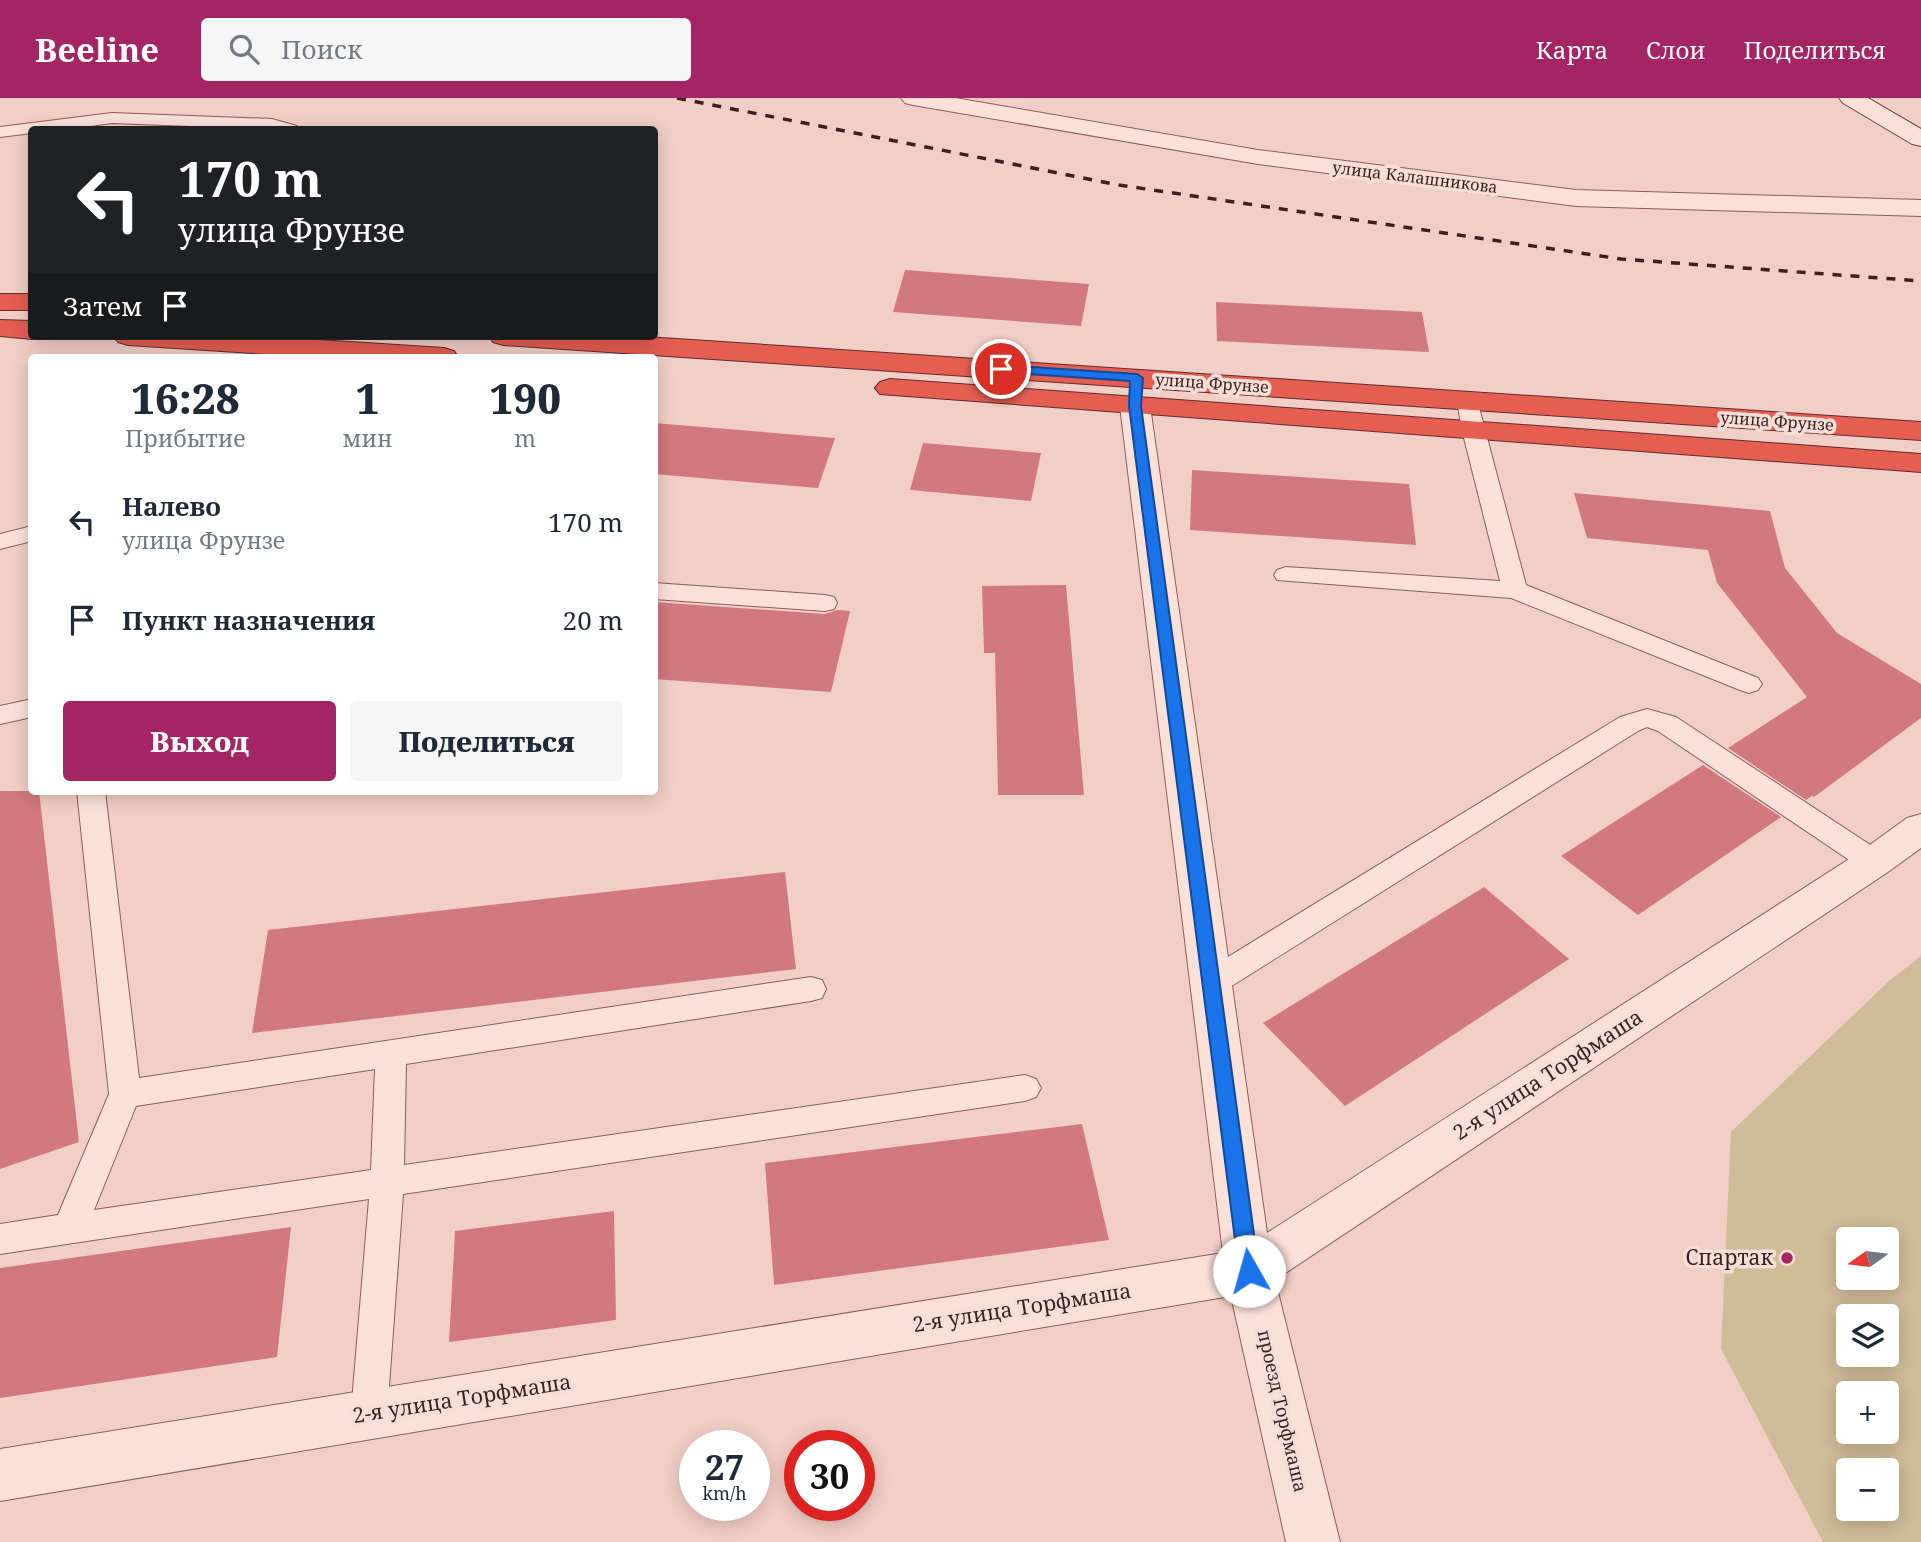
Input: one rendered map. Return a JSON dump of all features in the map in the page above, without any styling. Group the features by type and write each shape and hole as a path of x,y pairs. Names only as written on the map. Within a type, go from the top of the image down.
{"highway":[{"path":"0,302 28,302"},
{"path":"0,328 28,330"},
{"path":"188,340 399,354"},
{"name":"улица Фрунзе","path":"547,340 1136,392 1471,415 1921,431"},
{"name":"улица Фрунзе","path":"658,371 1136,392"},
{"name":"улица Фрунзе","path":"1471,415 1921,463"}],"street":[{"name":"улица Калашникова","path":"913,98 1258,157 1576,198 1921,208"},
{"path":"1851,98 1921,139"},
{"name":"проезд Торфмаша","path":"1136,392 1249,1271 1313,1542"},
{"name":"2-я улица Торфмаша","path":"0,1475 1249,1271 1874,862 1921,828"}],"lane":[{"path":"48,126 112,118 278,126"},
{"path":"0,132 28,128"},
{"path":"1471,415 1515,590"},
{"path":"0,542 28,534"},
{"path":"1286,575 1515,590 1749,684"},
{"path":"658,591 825,603"},
{"path":"0,715 28,709"},
{"path":"1211,983 1629,724 1647,718 1667,723 1874,862"},
{"path":"69,1229 125,1094 91,795"},
{"path":"125,1094 811,989"},
{"path":"369,1415 387,1182 391,1053"},
{"path":"0,1239 1026,1088"}],"shaded area":[{"name":"Спартак","path":"1921,956 1921,1542 1823,1542 1721,1349 1731,1132 1889,981"}],"building":[{"path":"905,270 1089,284 1081,326 893,312"},
{"path":"1216,302 1422,312 1429,352 1217,341"},
{"path":"658,423 835,438 818,488 658,474"},
{"path":"923,443 1041,453 1031,501 910,490"},
{"path":"1192,470 1409,484 1416,545 1190,530"},
{"path":"1574,493 1770,511 1785,568 1837,633 1921,684 1921,718 1814,797 1806,800 1728,748 1807,697 1717,583 1708,550 1587,538"},
{"path":"1066,585 1084,795 998,795 995,653 984,653 982,586"},
{"path":"658,602 825,614 837,610 850,611 831,692 658,679"},
{"path":"1703,765 1781,817 1638,915 1561,856"},
{"path":"0,791 28,791 28,795 39,795 79,1142 0,1169"},
{"path":"785,872 796,969 252,1033 268,930"},
{"path":"1484,887 1569,959 1345,1106 1263,1023"},
{"path":"1082,1124 1109,1240 774,1285 765,1163"},
{"path":"614,1211 616,1320 449,1342 455,1231"},
{"path":"291,1227 277,1357 0,1398 0,1268"}],"railway":[{"path":"677,98 1119,185 1621,259 1921,281"}],"place":[{"name":"Спартак","path":"1787,1258"}],"route":[{"path":"1001,369 1137,378 1135,406 1249,1271"}]}
